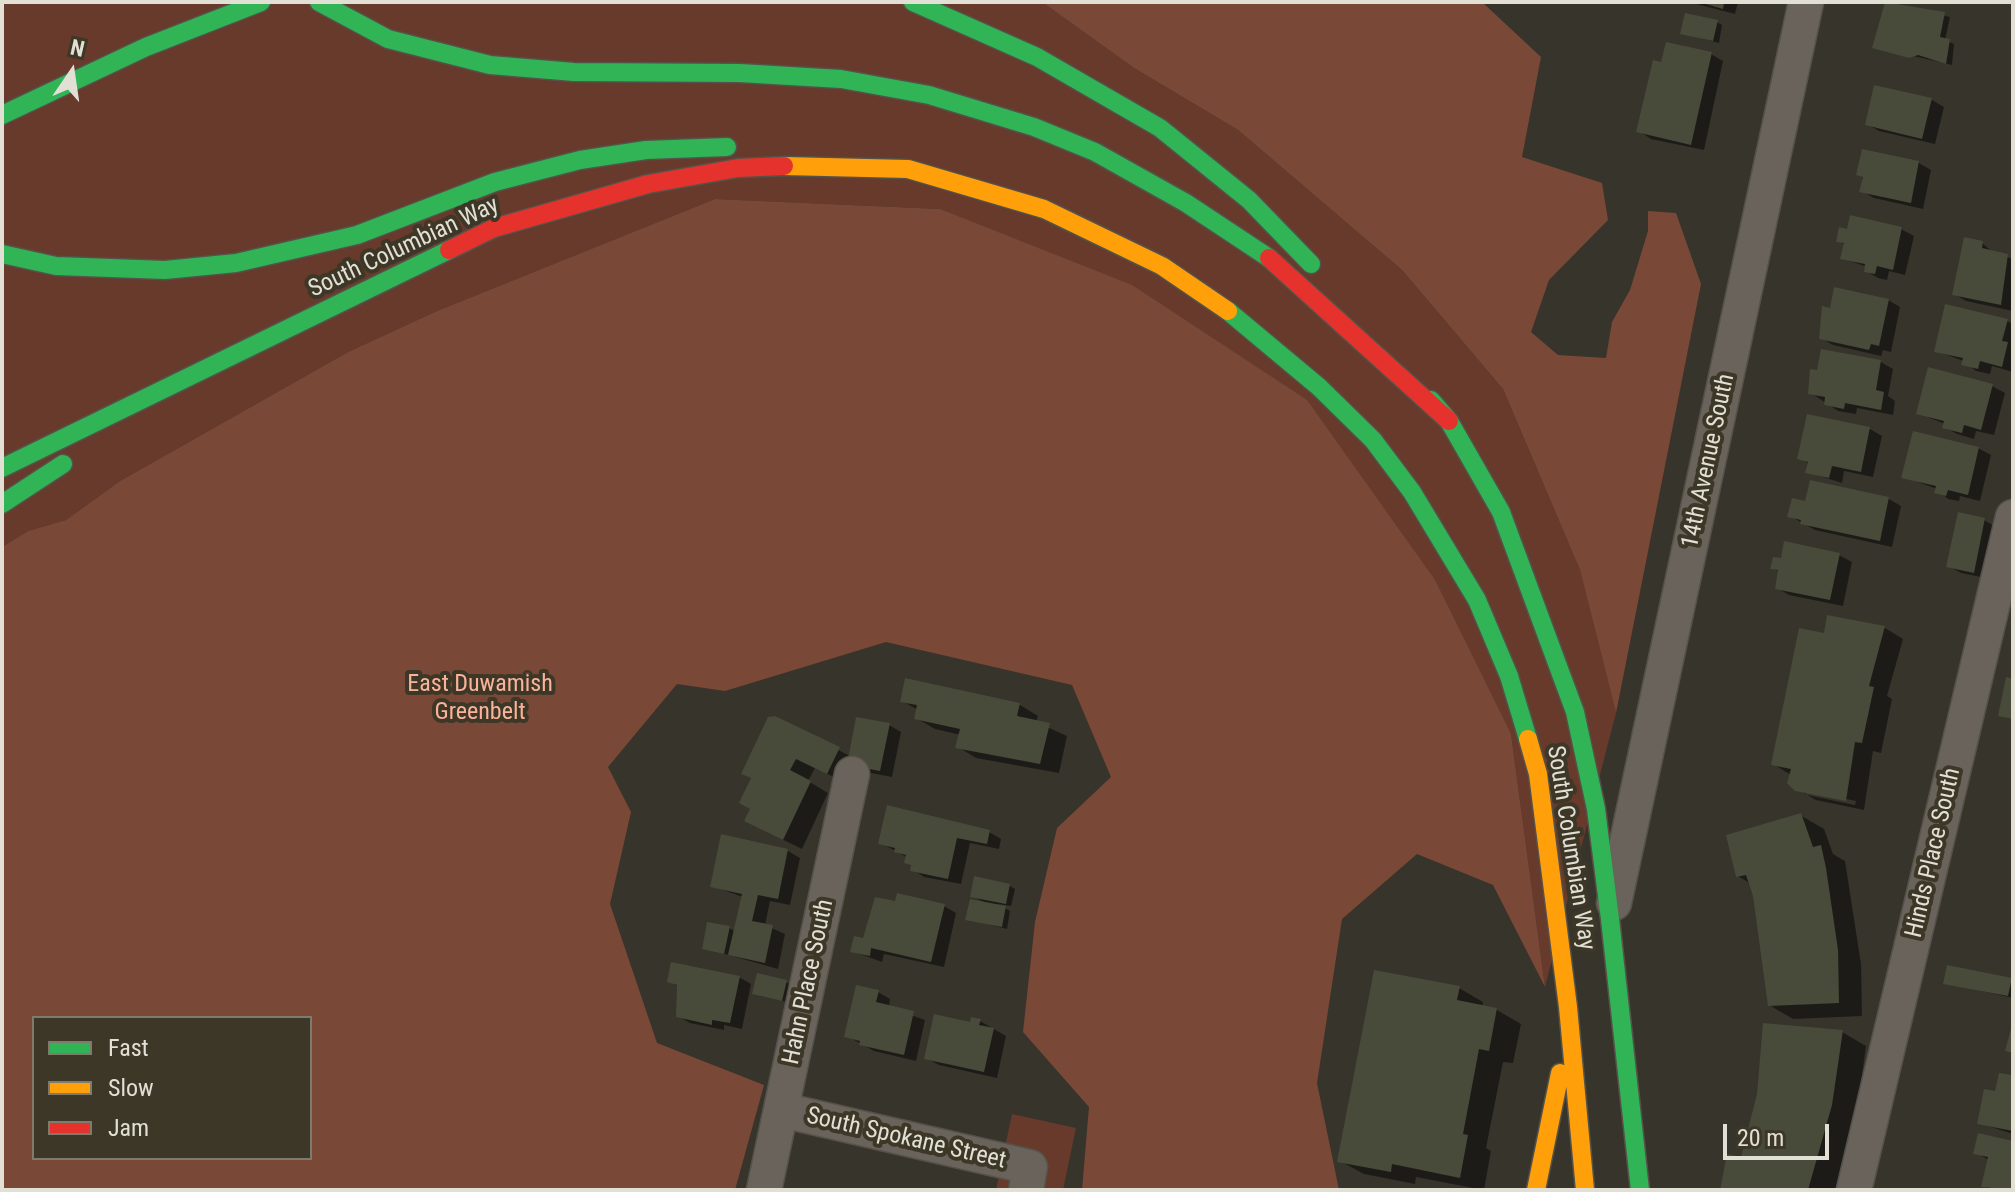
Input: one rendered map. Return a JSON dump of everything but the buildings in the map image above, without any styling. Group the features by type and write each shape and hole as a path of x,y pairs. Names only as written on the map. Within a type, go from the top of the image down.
{"main road":[{"path":"2,115 146,47 261,2"},
{"path":"319,2 388,39 490,65 574,72 739,73 841,79 929,95 1034,127 1095,152 1186,203 1267,257 1449,421"},
{"path":"913,2 1037,57 1160,128 1249,200 1322,275"},
{"path":"15,131 146,47"},
{"path":"2,254 56,266 165,270 236,263 357,235 495,182 580,160 646,150 748,148 908,169"},
{"name":"South Columbian Way","path":"216,365 494,228 648,184 738,168 820,165 908,169 1044,209 1162,266 1223,307 1277,350 1373,440 1445,542 1477,600 1509,676 1528,734 1546,823 1568,1007 1585,1190"},
{"path":"1352,308 1449,421"},
{"path":"2,504 216,365"},
{"path":"2,468 216,365"},
{"name":"South Columbian Way","path":"1449,421 1501,512 1575,712 1596,809 1640,1190"},
{"path":"1536,1190 1561,1065 1568,1007"}],"street":[{"name":"14th Avenue South","path":"1610,919 1806,2"},
{"name":"Hinds Place South","path":"1854,1190 2013,517"},
{"name":"Hahn Place South","path":"764,1190 852,774"},
{"name":"South Spokane Street","path":"782,1110 1028,1179"}],"shaded area":[{"path":"2,2 1042,2 1134,68 1238,130 1402,270 1503,389 1580,570 1616,713 1545,987 1511,734 940,209 715,199 437,311 348,352 120,481 66,520 28,531 2,547"},
{"path":"1012,1114 1076,1128 1063,1190 996,1190"}],"green space":[{"path":"1042,2 1482,2 1541,57 1522,157 1602,183 1608,220 1549,280 1531,332 1558,355 1606,358 1612,322 1630,290 1648,231 1648,211 1676,213 1701,284 1616,713 1580,570 1503,389 1402,270 1238,130 1134,68"},
{"name":"East Duwamish Greenbelt","path":"715,199 940,209 1132,285 1307,400 1435,580 1511,734 1545,987 1493,885 1417,854 1342,919 1317,1083 1339,1190 1082,1190 1089,1107 1023,1032 1035,922 1057,828 1111,777 1072,685 886,642 725,691 677,684 608,767 631,812 610,904 657,1043 764,1085 735,1190 2,1190 2,547 28,531 66,520 120,481 348,352 437,311"}],"traffic: fast":[{"path":"2,115 146,47 261,2"},
{"path":"319,2 388,39 490,65 574,72 739,73 841,79 929,95 1034,127 1095,152 1186,203 1269,258"},
{"path":"913,2 1037,57 1160,128 1249,200 1311,264"},
{"path":"2,254 56,266 165,270 236,263 357,235 495,182 580,160 646,150 727,147"},
{"path":"2,468 449,250"},
{"path":"1228,311 1319,387 1373,440 1412,492 1477,600 1509,676 1528,739"},
{"path":"1431,400 1449,421 1501,512 1575,712 1596,809 1610,919"},
{"path":"2,504 63,464"},
{"path":"1610,919 1640,1190"}],"traffic: slow":[{"path":"784,166 908,169 1044,209 1162,266 1228,311"},
{"path":"1528,739 1538,774 1568,1007 1585,1190"},
{"path":"1536,1190 1560,1073"}],"traffic: jam":[{"path":"449,250 494,228 648,184 738,168 784,166"},
{"path":"1269,258 1449,421"}]}
